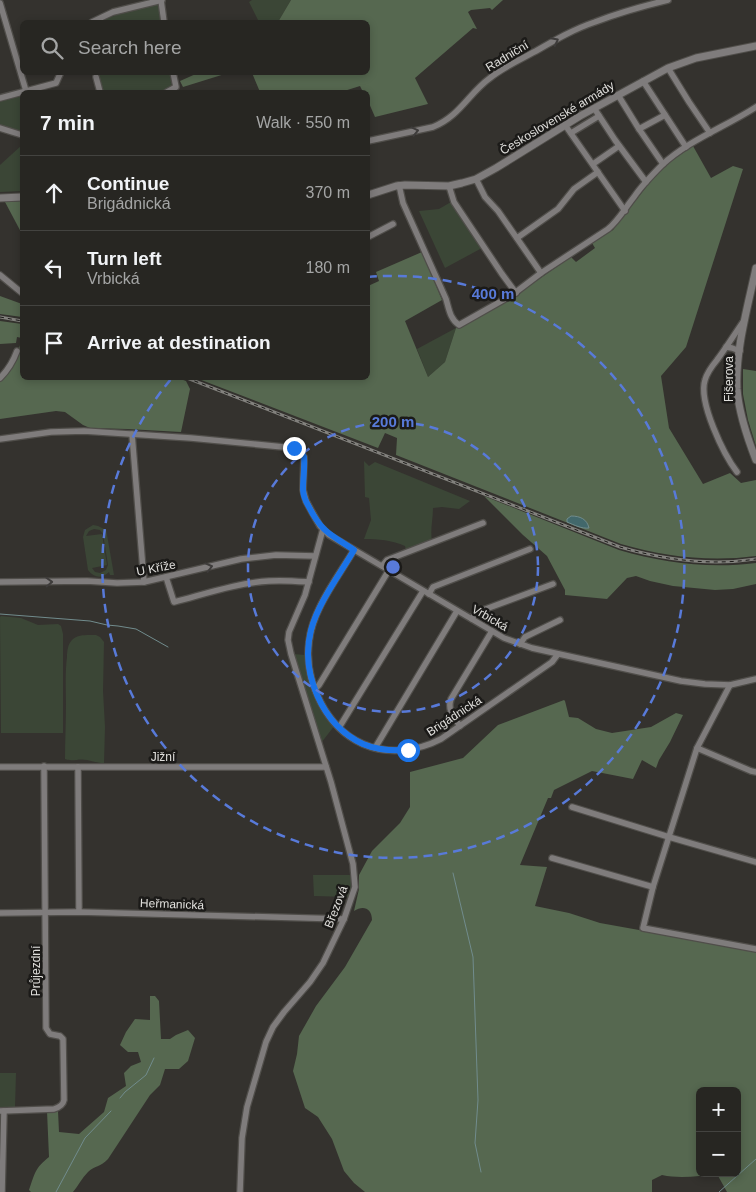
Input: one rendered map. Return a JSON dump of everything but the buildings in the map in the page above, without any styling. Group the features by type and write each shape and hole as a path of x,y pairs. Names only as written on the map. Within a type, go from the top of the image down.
{"street":[{"path":"96,20 113,12 161,0 164,20"},
{"name":"Radniční","path":"370,141 441,124 460,109 483,83 525,57 594,22 668,0"},
{"path":"0,3 20,70"},
{"name":"Československé armády","path":"370,194 399,185 449,186 476,179 565,124 668,68 696,58 756,46"},
{"path":"668,68 710,133"},
{"path":"22,75 26,90 56,83 60,75"},
{"path":"171,90 176,87 174,75"},
{"path":"96,77 99,90"},
{"path":"642,81 686,147"},
{"path":"0,98 20,92"},
{"path":"618,95 663,164"},
{"path":"399,185 403,203 446,299 450,314 456,324 459,325 509,298 541,273 608,229 616,222 634,196 663,164 686,147 756,107"},
{"path":"594,108 646,182"},
{"path":"639,129 665,115"},
{"path":"571,133 599,116"},
{"path":"565,124 625,211"},
{"path":"0,128 20,134"},
{"path":"593,164 619,146"},
{"path":"517,238 558,209 574,189 598,172"},
{"path":"476,179 485,197 498,211 541,273"},
{"path":"449,186 454,202 516,292"},
{"path":"0,198 20,197"},
{"path":"370,237 393,224"},
{"name":"Fišerova","path":"756,268 737,365 737,389 741,414 756,460"},
{"path":"0,275 20,291"},
{"path":"737,472 729,462 711,422 704,390 705,380 710,370 745,321"},
{"path":"726,347 740,351"},
{"path":"0,378 14,360 17,351"},
{"path":"0,371 8,369"},
{"path":"0,439 67,431 132,434 144,582"},
{"name":"Vrbická","path":"132,434 294,448 302,453 304,457 304,495 312,512 329,535 504,638 558,654 681,681 730,685 756,679"},
{"path":"382,566 388,560 483,523"},
{"name":"Březová","path":"240,1192 242,1138 247,1107 266,1042 278,1020 310,982 323,963 344,918 355,887 353,864 288,640 292,623 305,595 323,529"},
{"path":"429,594 433,587 530,549"},
{"name":"Brigádnická","path":"354,550 314,620 310,632 308,653 311,677 326,711 340,726 364,744 384,750 408,750 433,743 552,662 558,654"},
{"name":"U Kříže","path":"0,582 144,582 241,559 276,555 315,556"},
{"path":"315,689 389,570"},
{"path":"166,577 174,602 268,581 308,582"},
{"path":"472,620 476,614 553,584"},
{"path":"340,726 423,590"},
{"path":"375,748 457,611"},
{"path":"520,644 525,637 560,620"},
{"path":"460,726 450,710 449,703 492,631"},
{"path":"730,685 697,748 653,887 643,928 756,949"},
{"path":"697,748 756,772"},
{"name":"Průjezdní","path":"2,1111 54,1108 60,1107 63,1103 63,1039 60,1036 50,1034 46,1028 44,766"},
{"name":"Jižní","path":"0,767 326,767"},
{"path":"78,767 79,912"},
{"path":"572,807 756,862"},
{"path":"552,858 653,887"},
{"name":"Heřmanická","path":"0,913 79,912 344,918"},
{"path":"2,1111 2,1192"}],"green space":[{"path":"252,0 291,0 279,20 258,20 249,2"},
{"path":"291,0 503,0 492,10 490,8 468,12 477,29 473,28 415,78 428,104 375,117 370,106 370,90 362,90 360,86 347,90 259,90 253,75 370,75 370,20 279,20"},
{"path":"158,4 162,20 104,20"},
{"path":"97,75 170,75 172,87 165,90 101,90"},
{"path":"194,75 222,75 183,87 180,81"},
{"path":"20,95 20,131 0,125 0,100"},
{"path":"693,146 711,178 733,166 743,169 686,347 661,376 669,428 703,484 730,473 741,483 756,480 756,556 739,558 688,557 621,544 396,455 397,438 385,433 378,448 201,380 370,380 370,285 379,281 376,272 422,252 442,300 405,321 428,377 445,362 456,328 516,295 571,257 576,262 595,248 592,243 613,230 661,168"},
{"path":"20,147 20,191 0,192 0,165"},
{"path":"20,201 20,230 5,202"},
{"path":"451,202 482,248 445,268 419,211 439,209"},
{"path":"0,296 20,303 20,317 0,314"},
{"path":"0,321 20,324 20,338 17,337 16,343 0,344"},
{"path":"456,328 445,362 428,377 417,349"},
{"path":"20,346 20,380 186,381 190,389 181,432 90,428 65,412 56,411 0,419 0,381 8,372"},
{"path":"743,369 756,371 756,446 743,394"},
{"path":"364,461 369,466 375,462 470,501 459,509 433,508 432,541 406,550 405,546 395,542 364,539 371,520 369,498 365,497"},
{"path":"484,496 636,555 687,564 738,565 756,563 756,584 733,589 715,590 673,586 636,576 627,578 607,599 565,595 565,590 547,556"},
{"path":"93,525 106,529 114,575 110,575 109,572 104,576 98,577 88,570 83,537 85,530","holes":["94,529 100,530 103,534 108,565 106,570 100,573 95,572 92,568 107,565 102,534 86,536 89,531"]},
{"path":"1,616 21,618 38,625 58,624 61,626 63,634 63,733 1,733"},
{"path":"96,635 104,642 104,763 65,759 68,647 75,637"},
{"path":"293,654 305,655 313,693 322,709 335,725 321,743"},
{"path":"564,700 569,717 578,718 596,729 612,733 651,727 676,713 683,715 656,768 642,760 633,779 592,771 554,790 551,798 548,798 520,865 547,867 535,906 569,913 600,923 756,951 756,1192 727,1192 719,1177 741,1177 741,1087 696,1087 696,1176 662,1175 652,1180 652,1192 365,1192 344,1171 332,1139 318,1117 305,1108 293,1071 299,1036 316,1006 345,967 372,920 369,910 361,908 354,911 359,889 359,875 372,851 400,823 410,807 410,772 463,758 498,725"},
{"path":"313,875 352,875 353,884 350,897 314,896"},
{"path":"150,996 155,996 159,1001 161,1039 170,1039 188,1030 195,1038 188,1061 179,1069 165,1069 160,1085 150,1095 108,1159 88,1172 73,1192 31,1192 29,1190 36,1171 49,1157 47,1111 58,1111 59,1132 79,1134 104,1112 108,1098 126,1086 124,1073 131,1066 141,1062 138,1052 128,1052 120,1045 135,1019 150,1020"},
{"path":"0,1073 16,1073 15,1107 0,1107"}],"water":[{"path":"571,516 583,519 587,522 589,528 567,522 567,519"}],"waterway":[{"path":"0,614 90,621 136,629 168,647"},
{"path":"453,873 473,957 478,1100 475,1143 481,1172"},
{"path":"120,1098 146,1075 154,1058"},
{"path":"56,1192 85,1138 111,1111"},
{"path":"719,1192 756,1159"}],"railway":[{"path":"0,317 20,321"},
{"path":"192,380 620,547 654,555 705,562 756,559"}],"route":[{"path":"294,448 299,450 304,457 304,495 318,523 329,535 354,550 321,606 310,632 309,667 317,695 333,720 355,739 384,750 408,750"}]}
